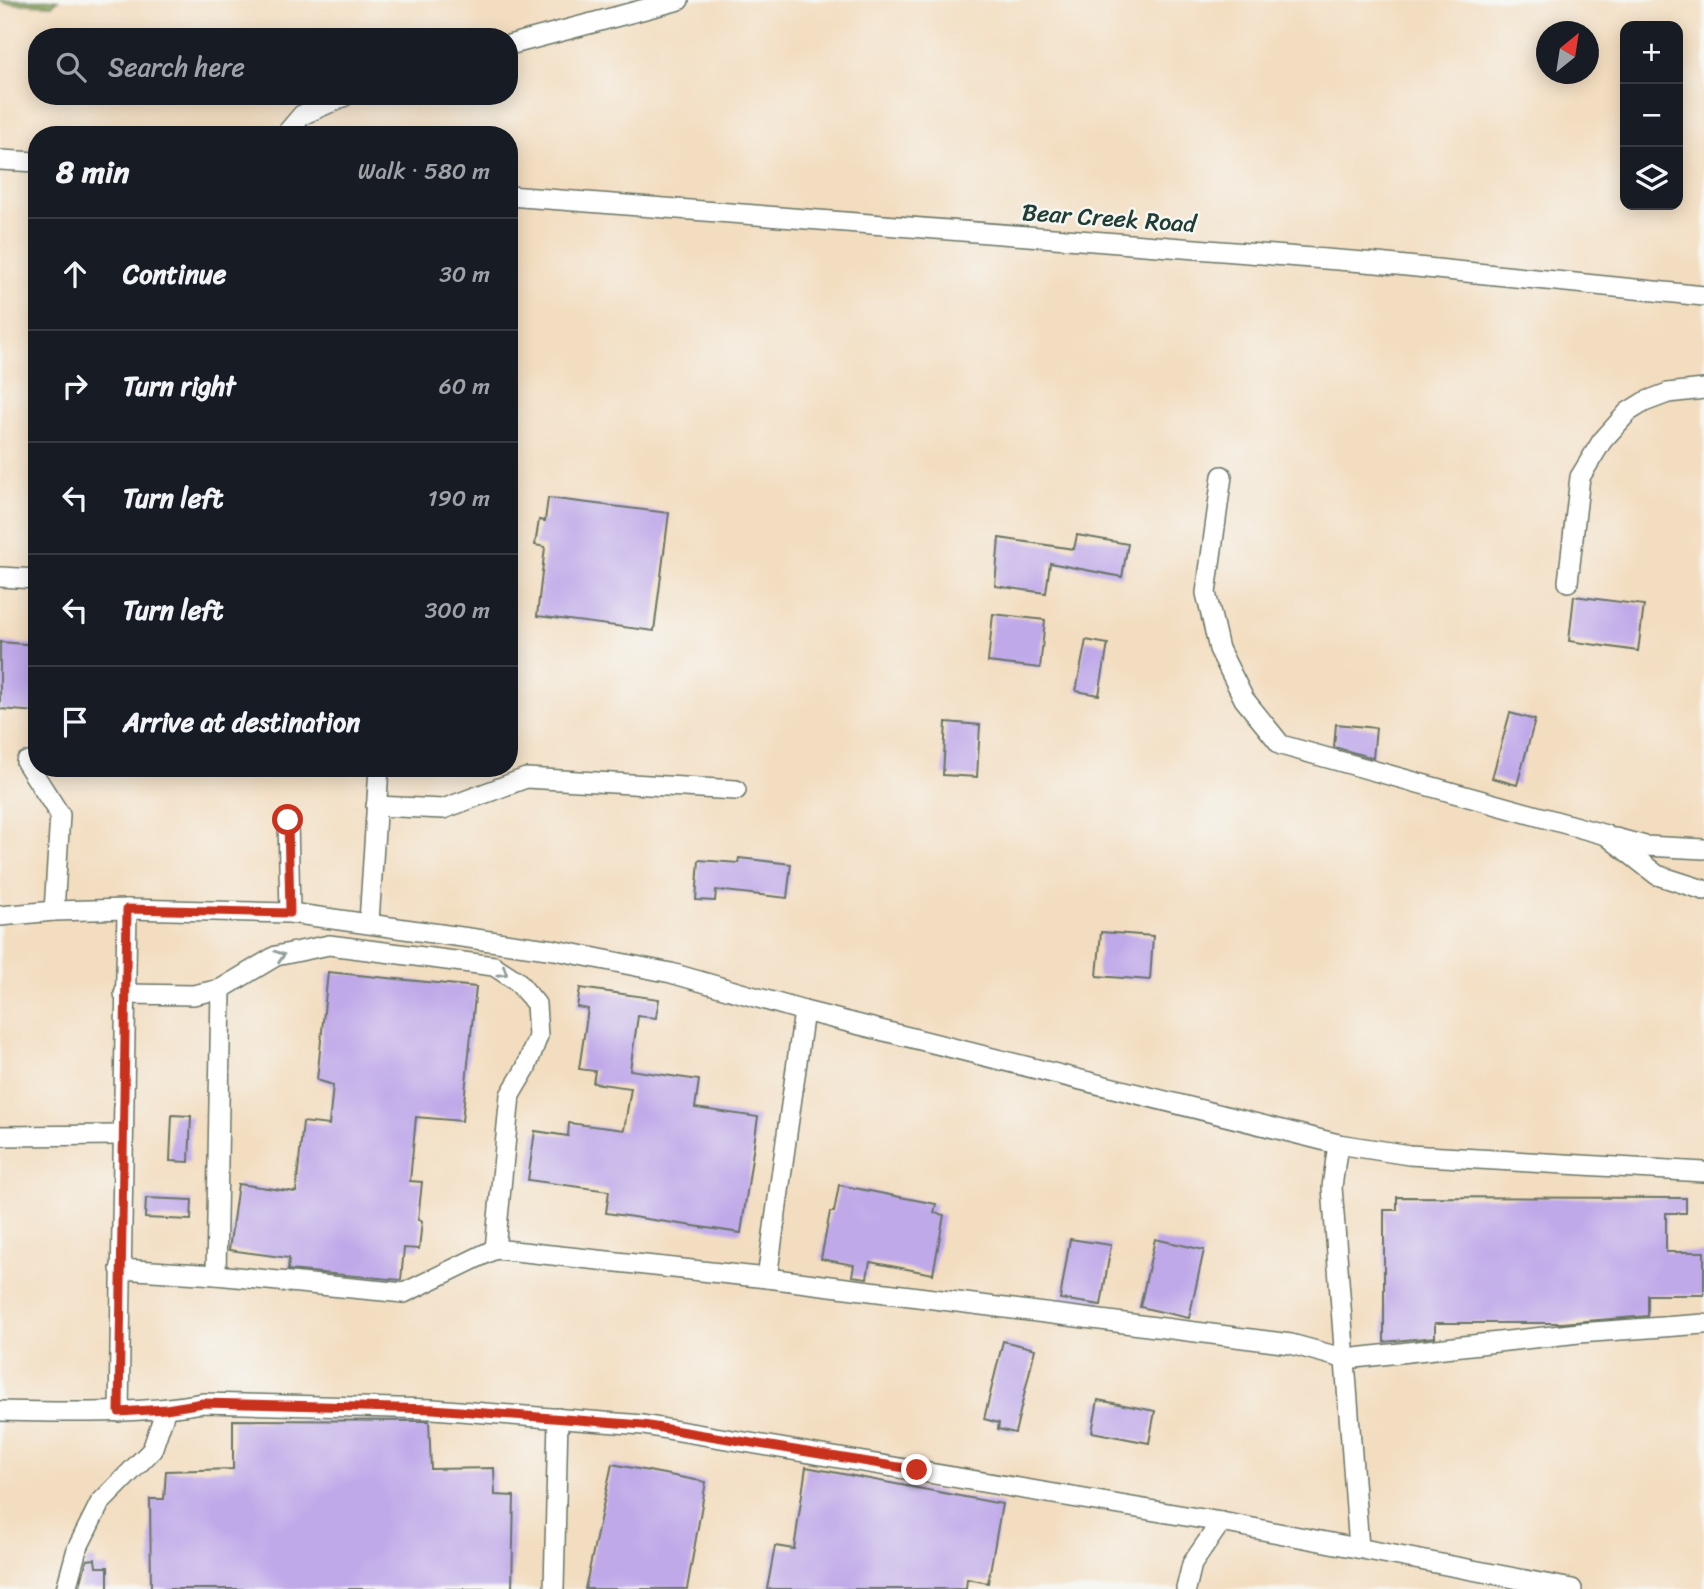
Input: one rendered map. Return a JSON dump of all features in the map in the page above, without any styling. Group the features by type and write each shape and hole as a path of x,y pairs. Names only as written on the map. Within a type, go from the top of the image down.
{"street":[{"path":"518,43 679,0"},
{"path":"293,126 302,115 325,105"},
{"path":"0,160 28,162"},
{"name":"Bear Creek Road","path":"518,197 1377,263 1704,296"},
{"path":"1568,582 1580,477 1602,442 1628,412 1644,402 1668,393 1704,389"},
{"path":"1222,476 1206,593 1219,649 1244,699 1281,745 1645,846 1704,849"},
{"path":"0,576 28,578"},
{"path":"36,777 60,815 54,911"},
{"path":"369,922 378,777"},
{"path":"376,806 443,808 526,778 736,790"},
{"path":"288,820 290,913"},
{"path":"1606,835 1657,875 1704,890"},
{"path":"119,1412 127,909"},
{"path":"0,916 127,909 290,913 369,922 555,950 645,968 804,1011 1338,1144 1409,1155 1704,1172"},
{"path":"124,994 192,995 221,989 276,956 329,945 494,965 517,981 536,1004 538,1036 526,1068 510,1095 495,1249"},
{"path":"216,1275 221,989"},
{"path":"766,1278 804,1011"},
{"path":"0,1136 123,1135"},
{"path":"1338,1144 1332,1187 1359,1548"},
{"path":"120,1269 216,1275 404,1293 495,1249 766,1278 1291,1344 1346,1359 1579,1333 1704,1324"},
{"path":"0,1411 119,1412 203,1403 433,1409 643,1425 1221,1522 1572,1589"},
{"path":"66,1589 77,1549 100,1503 152,1450 166,1409"},
{"path":"554,1589 558,1418"},
{"path":"1186,1589 1192,1564 1221,1522"}],"green space":[{"path":"0,0 58,0 52,5 5,3"}],"building":[{"path":"548,498 669,513 654,631 537,616 545,547 535,545 539,520 545,521"},
{"path":"1077,535 1128,544 1122,577 1050,563 1046,593 995,586 999,538 1074,549"},
{"path":"1574,596 1644,605 1638,651 1569,641"},
{"path":"993,614 1045,620 1040,668 988,662"},
{"path":"1086,640 1108,644 1099,695 1076,691"},
{"path":"0,642 28,644 28,711 0,709"},
{"path":"1510,713 1535,720 1517,785 1492,778"},
{"path":"946,722 980,725 977,777 943,775"},
{"path":"1336,724 1376,728 1373,758 1334,747"},
{"path":"739,858 791,864 787,898 716,890 715,901 696,900 699,860 738,863"},
{"path":"1101,932 1153,936 1150,980 1097,976"},
{"path":"328,972 476,987 462,1121 416,1117 410,1181 422,1182 418,1220 422,1221 419,1249 404,1248 401,1280 288,1270 289,1258 229,1250 238,1184 296,1192 303,1122 329,1125 333,1085 317,1080"},
{"path":"580,988 659,999 656,1018 638,1016 630,1070 699,1080 695,1108 758,1117 741,1233 606,1213 609,1191 528,1180 535,1131 568,1136 569,1123 624,1130 631,1088 593,1083 595,1071 579,1069 588,1009 577,1007"},
{"path":"172,1115 191,1116 189,1162 170,1161"},
{"path":"839,1185 936,1204 934,1213 944,1215 933,1274 870,1262 867,1278 852,1276 854,1265 821,1259 830,1212 834,1212"},
{"path":"1397,1197 1686,1198 1686,1213 1666,1213 1666,1252 1704,1252 1704,1295 1648,1295 1648,1316 1562,1323 1435,1323 1435,1337 1384,1342 1384,1210 1397,1210"},
{"path":"146,1198 192,1200 191,1220 145,1218"},
{"path":"1070,1239 1111,1245 1101,1305 1060,1299"},
{"path":"1155,1239 1204,1250 1189,1318 1140,1307"},
{"path":"1003,1341 1035,1349 1015,1433 998,1429 999,1423 984,1419"},
{"path":"1098,1400 1155,1411 1149,1443 1092,1432"},
{"path":"233,1420 429,1421 431,1469 494,1468 495,1495 514,1496 512,1589 151,1589 150,1499 164,1499 166,1471 233,1469"},
{"path":"612,1464 706,1482 687,1589 585,1589"},
{"path":"806,1467 1002,1504 988,1583 967,1579 966,1589 767,1589 775,1546 794,1549"},
{"path":"95,1559 96,1567 108,1567 108,1589 79,1589 87,1560"}],"route":[{"path":"288,820 290,913 127,909 119,1412 203,1403 433,1409 643,1425 917,1470"}]}
